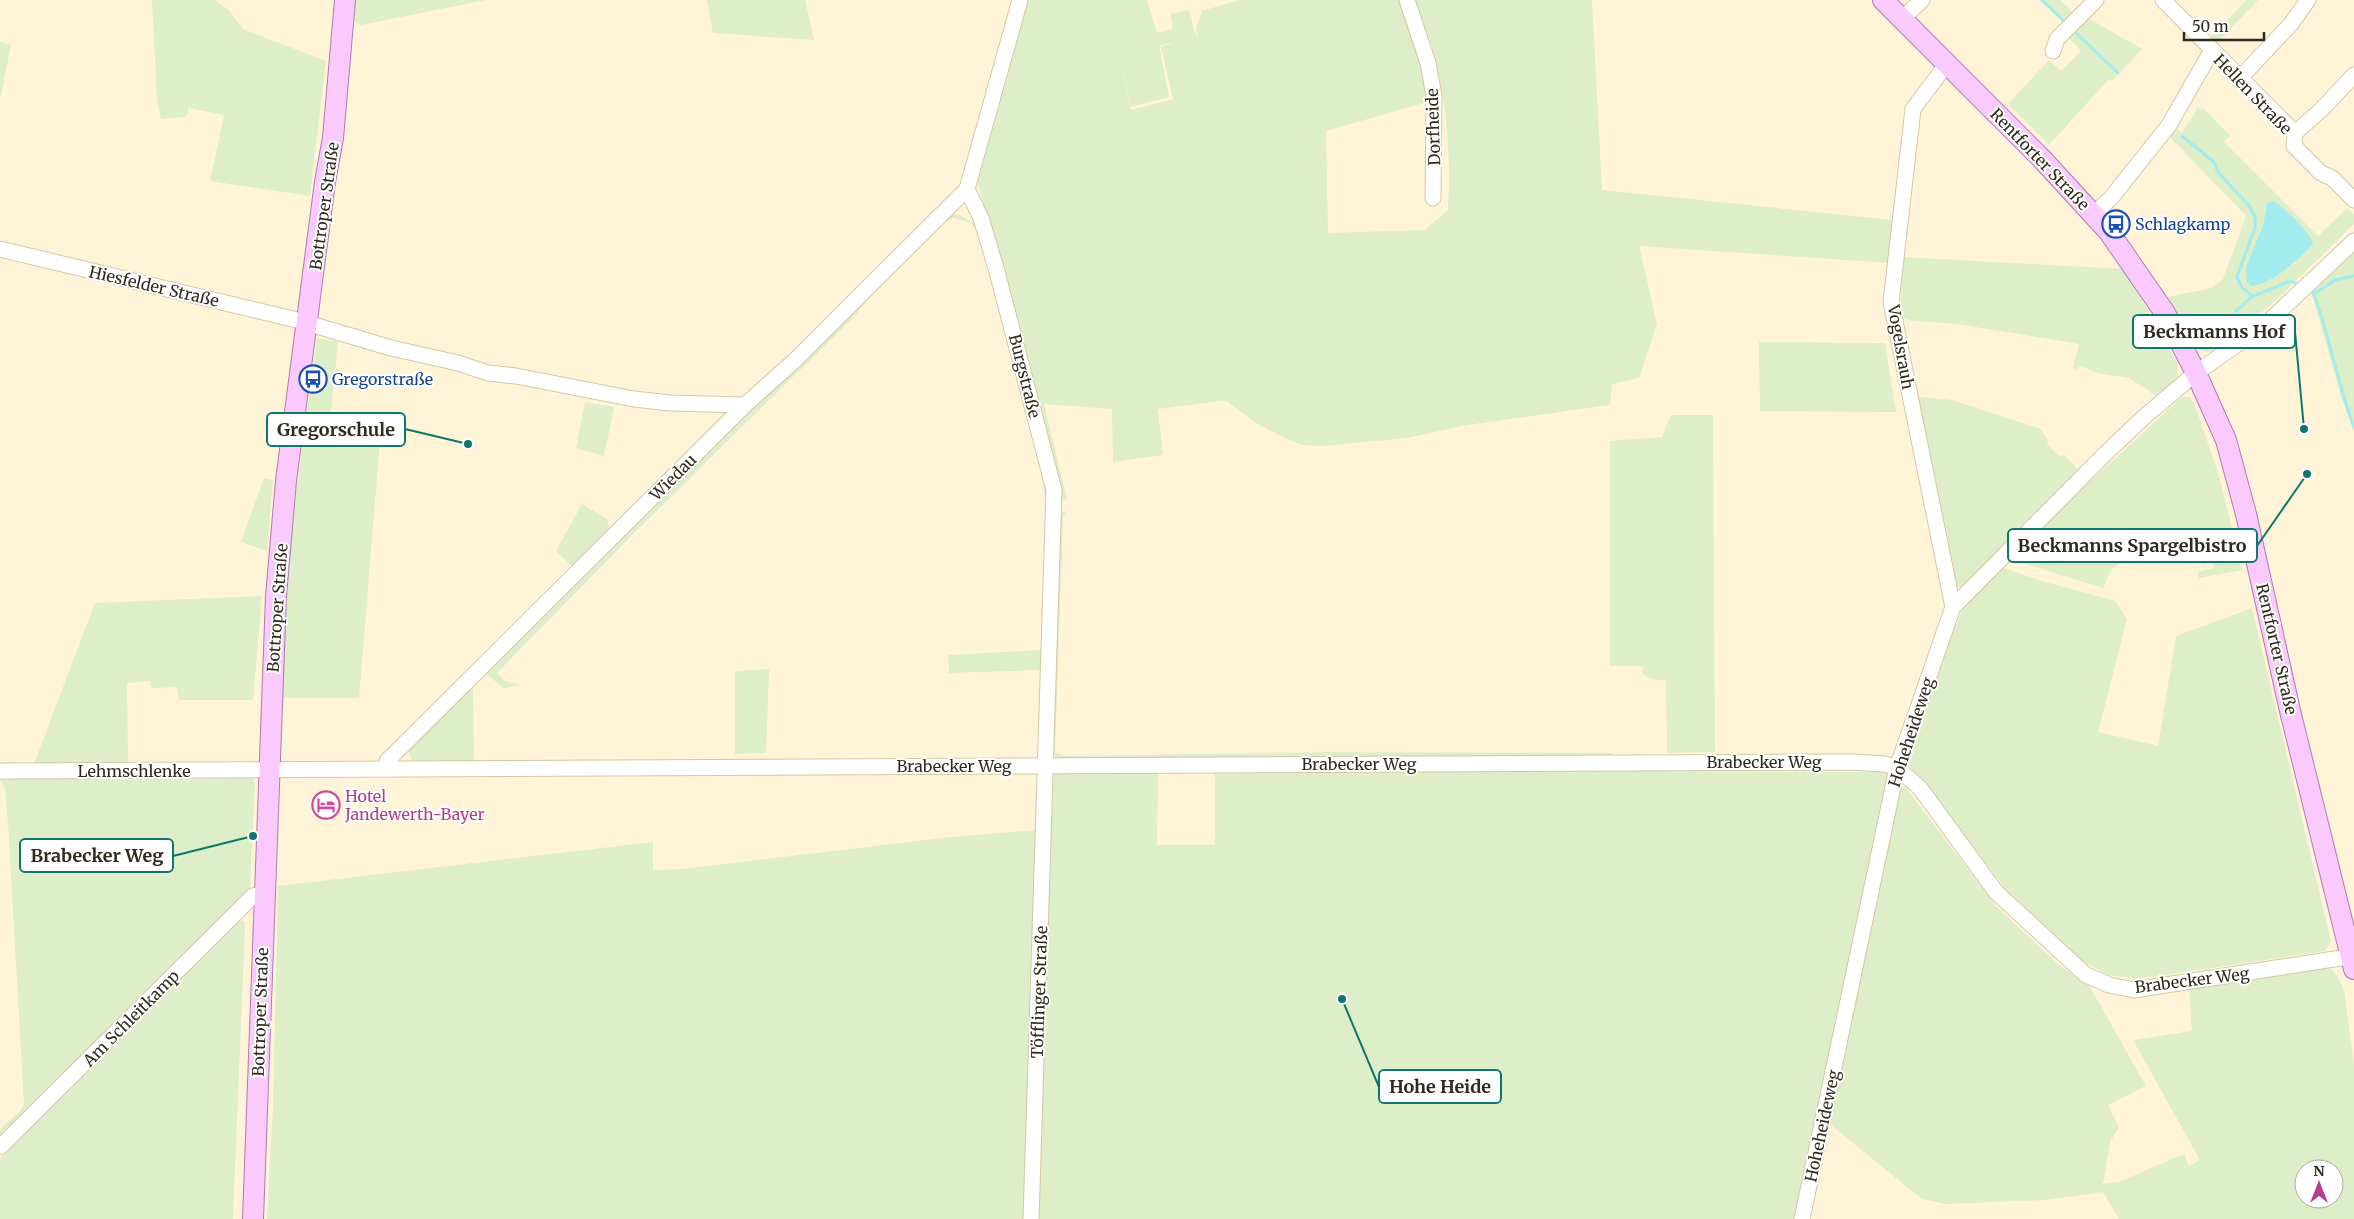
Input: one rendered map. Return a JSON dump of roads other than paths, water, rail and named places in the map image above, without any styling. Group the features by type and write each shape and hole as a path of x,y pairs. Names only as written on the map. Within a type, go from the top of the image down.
{"main road":[{"name":"Bottroper Straße","path":"253,1219 268,771 277,586 286,481 333,138 345,0"},
{"name":"Rentforter Straße","path":"1883,0 2042,159 2094,214 2148,287 2196,373 2226,440 2246,514 2291,715 2353,961"}],"street":[{"path":"967,189 1020,0"},
{"name":"Dorfheide","path":"1407,0 1428,63 1434,96 1433,198"},
{"path":"1902,20 1922,0"},
{"path":"2053,51 2058,39 2096,0"},
{"path":"2240,78 2291,24 2308,0"},
{"name":"Hellen Straße","path":"2171,3 2212,50 2294,133 2294,146 2320,173 2332,178 2354,200"},
{"name":"Hellen Straße","path":"2094,214 2111,198 2169,124 2212,50"},
{"name":"Vogelsrauh","path":"1946,65 1913,109 1891,302 1953,607"},
{"path":"2294,133 2322,109 2354,76"},
{"name":"Wiedau","path":"387,769 387,762 395,753 745,405 793,362 967,189"},
{"name":"Burgstraße","path":"967,189 981,218 996,268 1054,490 1046,765"},
{"path":"2196,373 2266,324 2354,241"},
{"name":"Hiesfelder Straße","path":"0,249 297,320 307,324"},
{"path":"307,324 391,348 458,363 488,374 516,376 634,399 670,403 745,405"},
{"name":"Hoheheideweg","path":"1802,1219 1897,768 1953,607 2105,454 2196,373"},
{"name":"Brabecker Weg","path":"268,771 1046,765 1852,762 1885,764 1897,768 1920,788 1996,892 2086,975 2109,985 2134,990 2353,961"},
{"name":"Töfflinger Straße","path":"1031,1219 1046,765"},
{"name":"Lehmschlenke","path":"0,771 268,771"},
{"name":"Am Schleitkamp","path":"0,1147 253,896 264,893"}],"water":[{"path":"2271,201 2282,207 2295,220 2307,233 2313,244 2277,276 2251,286 2247,282 2246,267 2263,225 2267,204"}],"waterway":[{"path":"2042,0 2065,22"},
{"path":"2076,33 2118,73"},
{"path":"2182,136 2214,162 2218,172 2250,207 2255,217 2255,228 2237,277 2242,288 2253,296"},
{"path":"2314,294 2335,280 2354,276"},
{"path":"2236,311 2253,296 2291,281 2301,286"},
{"path":"2308,290 2313,292 2319,309 2354,427"}],"place":[{"name":"Schlagkamp","path":"2116,224"},
{"name":"Gregorstraße","path":"313,379"},
{"name":"Beckmanns Hof","path":"2304,429"},
{"name":"Gregorschule","path":"468,444"},
{"name":"Beckmanns Spargelbistro","path":"2307,474"},
{"name":"Hotel Jandewerth-Bayer","path":"326,805"},
{"name":"Brabecker Weg","path":"253,836"},
{"name":"Hohe Heide","path":"1342,999"}]}
